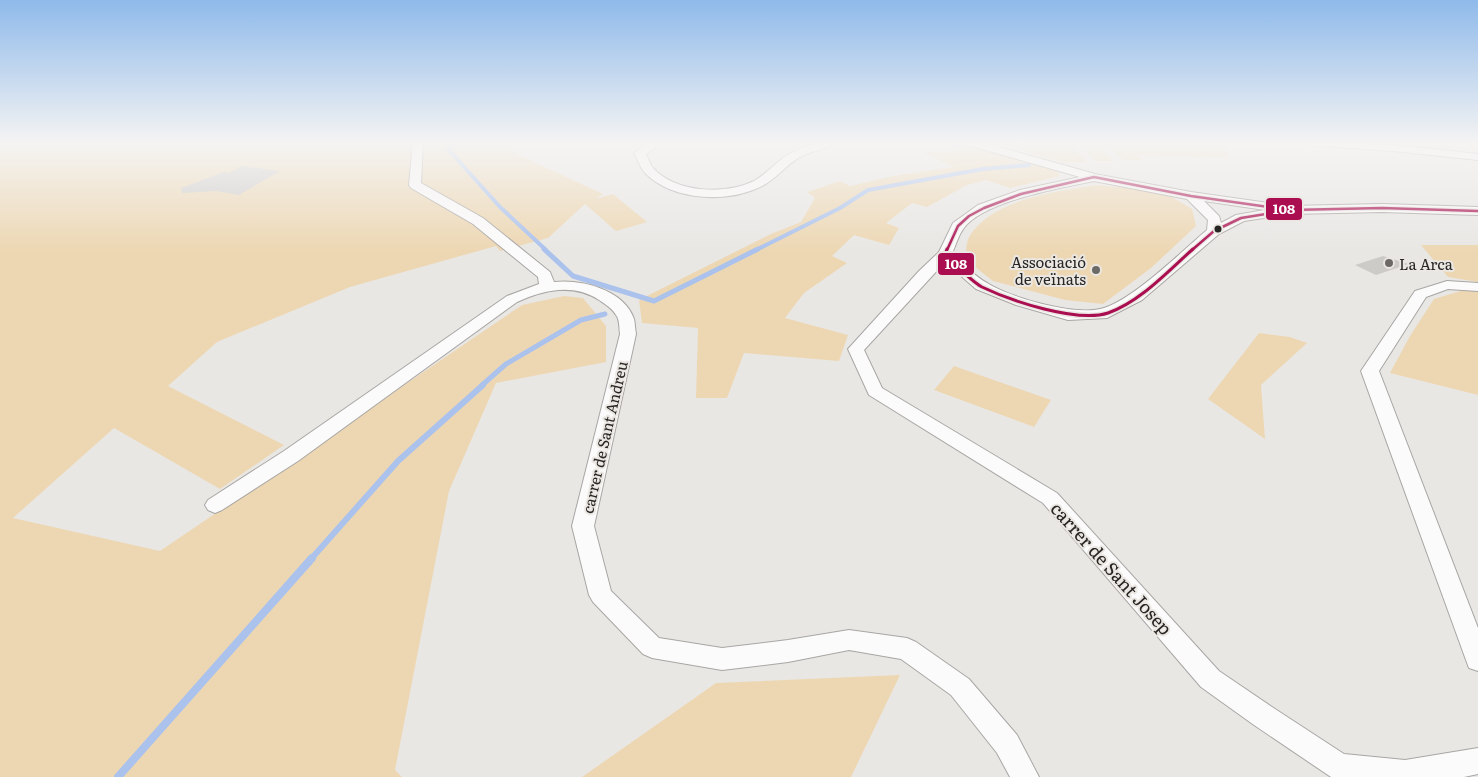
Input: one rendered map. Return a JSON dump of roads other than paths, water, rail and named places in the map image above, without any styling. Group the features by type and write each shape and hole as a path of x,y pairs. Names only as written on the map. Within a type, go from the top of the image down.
{"street":[{"path":"415,178 415,185 478,221 545,275 548,286"},
{"path":"660,178 670,185 703,192 735,191 756,185 766,178"},
{"path":"1088,178 1024,192 982,208 958,226 946,254 981,286 1021,302 1068,315 1107,312 1137,297 1214,230 1241,218 1290,210 1382,208 1478,211"},
{"path":"1100,178 1191,196 1290,210"},
{"path":"1191,196 1214,219 1214,230"},
{"name":"carrer de Sant Josep","path":"946,254 924,274 856,349 875,391 1050,498 1210,679 1340,767 1405,774 1478,761"},
{"name":"carrer de Sant Andreu","path":"215,505 291,456 512,299 529,290 548,286 567,285 586,288 614,303 625,317 628,334 583,526 601,595 652,647 722,659 788,651 849,640 908,650 960,687 1007,744 1025,777"},
{"path":"1478,287 1447,285 1420,294 1370,371 1478,660"}],"waterway":[{"path":"474,178 500,207 546,250"},
{"path":"544,249 573,276 654,301 840,208 868,190 932,178"},
{"path":"481,386 506,364 581,320 605,314"},
{"path":"311,559 398,461 483,385"},
{"path":"118,777 312,558"}],"place":[{"name":"La Arca","path":"1389,263"},
{"name":"Associació de veïnats","path":"1096,270"}]}
